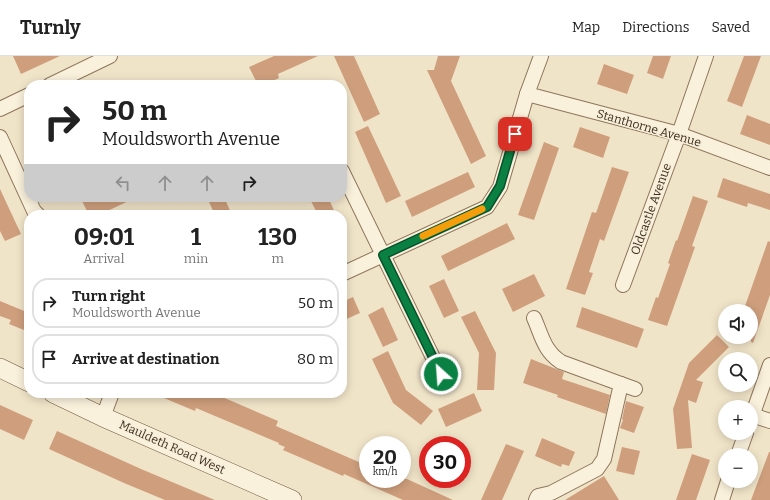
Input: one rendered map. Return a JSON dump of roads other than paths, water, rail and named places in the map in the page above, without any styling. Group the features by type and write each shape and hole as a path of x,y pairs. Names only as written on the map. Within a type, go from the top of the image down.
{"street":[{"path":"60,80 110,56"},
{"path":"347,272 487,207 500,186 526,94 541,56"},
{"name":"Oldcastle Avenue","path":"623,285 706,56"},
{"name":"Stanthorne Avenue","path":"526,94 679,134 770,168"},
{"path":"0,109 24,97"},
{"path":"0,138 24,190"},
{"path":"347,181 441,374"},
{"path":"534,318 547,349 553,357 561,362 628,386 604,459 597,469 551,493 537,498"},
{"path":"758,400 770,365"},
{"path":"0,368 24,380"},
{"name":"Mauldeth Road West","path":"63,398 103,417 292,500"},
{"path":"103,417 110,398"},
{"path":"758,418 770,421"},
{"path":"722,500 726,488"}]}
